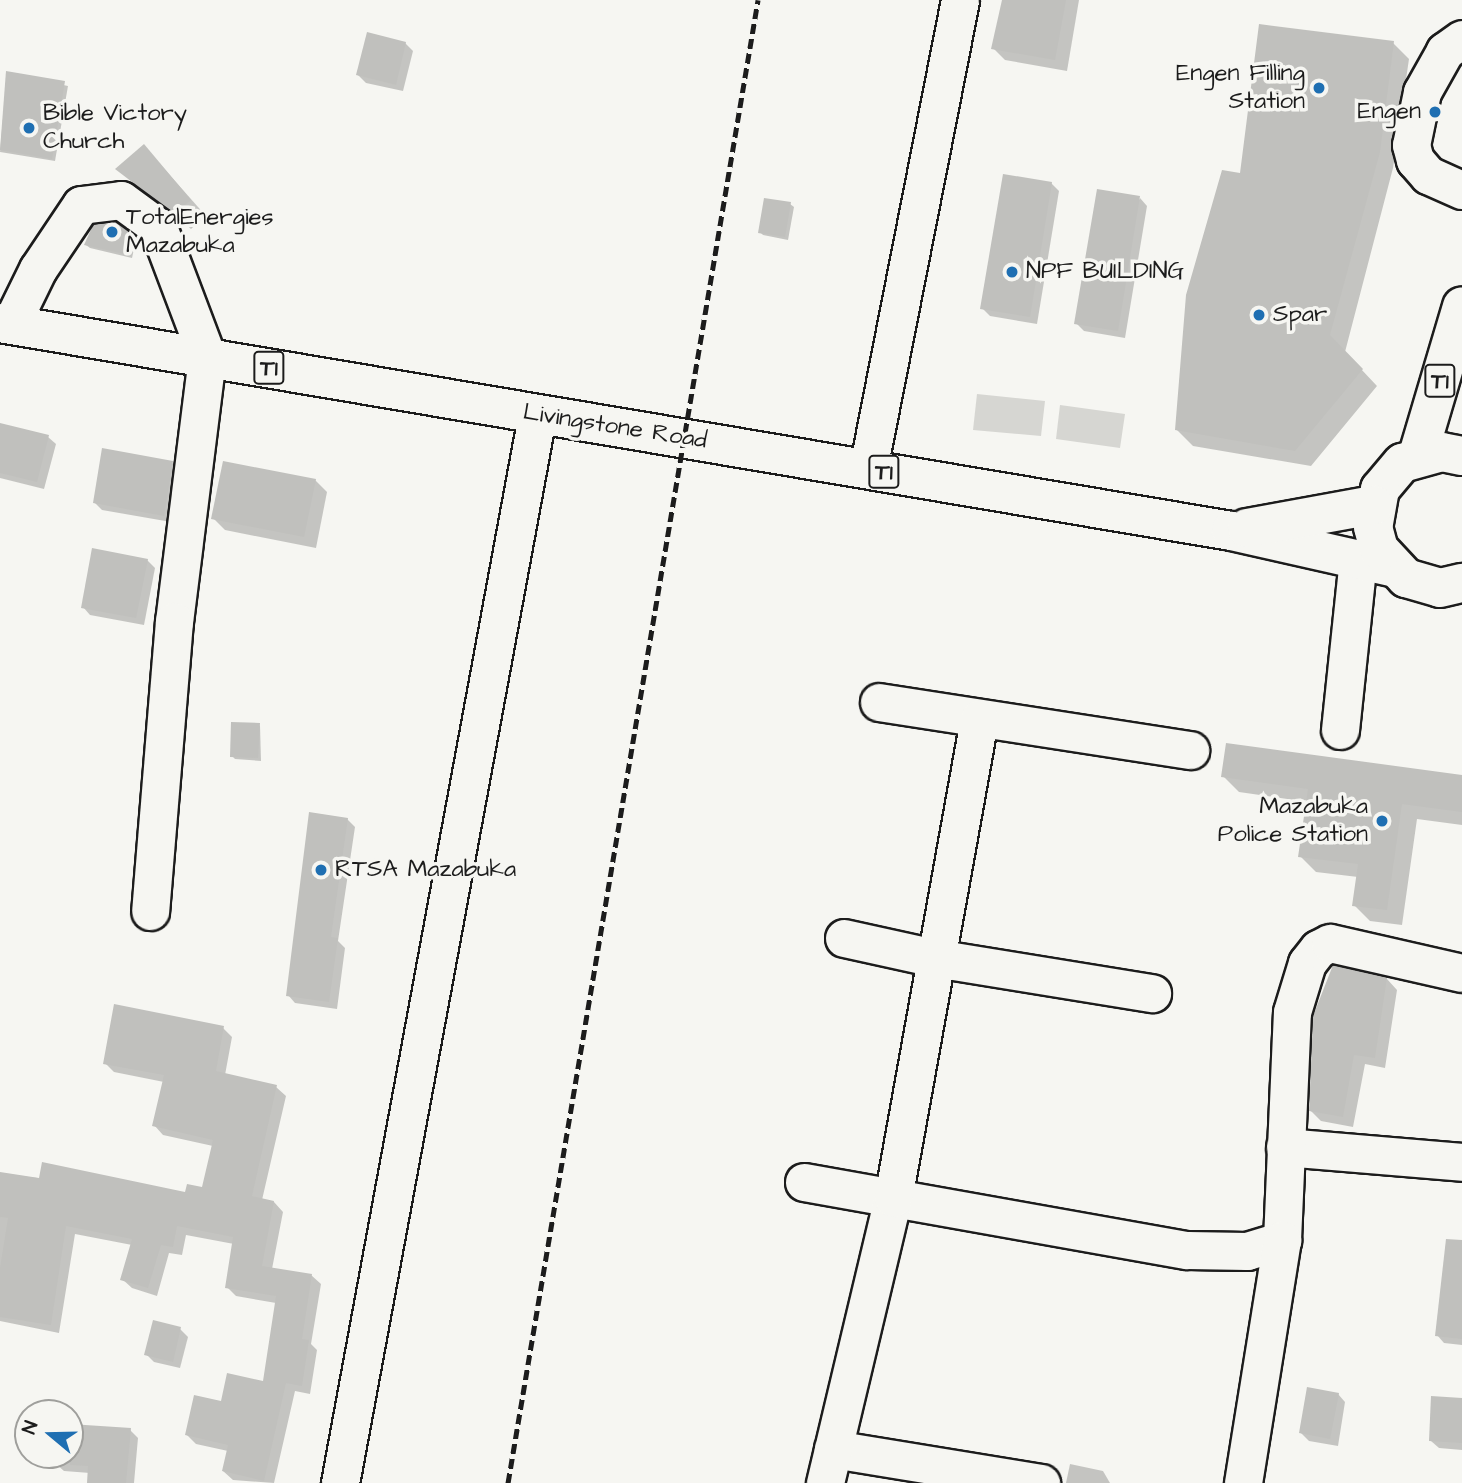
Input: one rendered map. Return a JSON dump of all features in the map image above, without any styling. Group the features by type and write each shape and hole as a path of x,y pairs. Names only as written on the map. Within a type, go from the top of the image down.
{"highway":[{"name":"T1","path":"1418,455 1462,306"},
{"name":"Livingstone Road","path":"5,323 1231,531 1375,563 1422,585 1460,584"},
{"path":"1375,563 1379,549 1373,527 1374,505 1389,474 1418,455 1442,452 1462,456"},
{"name":"Livingstone Road","path":"1231,531 1374,505"}],"street":[{"path":"868,469 960,0"},
{"path":"1462,39 1445,51 1422,92 1411,145 1415,160 1428,175 1462,190"},
{"path":"5,323 81,205 121,200 158,226 206,357 174,621 150,911"},
{"path":"340,1483 537,415"},
{"path":"1340,730 1375,563"},
{"path":"879,702 1190,750"},
{"path":"979,719 893,1198 829,1466 1041,1483"},
{"path":"844,939 935,958 1152,992"},
{"path":"1243,1483 1282,1240 1293,1012 1307,963 1318,949 1329,943 1356,946 1462,973"},
{"path":"1285,1147 1462,1162"},
{"path":"804,1182 1187,1250 1247,1251 1282,1240"}],"shaded area":[{"path":"977,394 1045,401 1041,436 973,430"},
{"path":"1060,405 1125,414 1120,448 1056,439"}],"building":[{"path":"1002,0 1066,0 1055,60 991,49"},
{"name":"Spar","path":"1259,24 1394,41 1380,152 1330,335 1363,369 1295,451 1175,430 1186,295 1222,170 1240,173"},
{"path":"367,32 406,42 396,85 356,75"},
{"name":"Bible Victory Church","path":"6,71 65,81 52,159 0,150"},
{"path":"144,144 191,200 174,214 115,169"},
{"path":"1003,174 1052,182 1030,317 980,309"},
{"path":"1097,189 1140,196 1118,331 1074,324"},
{"path":"764,198 791,202 785,237 758,233"},
{"path":"115,222 133,235 129,255 84,245 93,225"},
{"path":"0,423 49,435 37,482 0,473"},
{"path":"102,448 173,461 164,516 93,503"},
{"path":"223,461 316,479 304,537 211,519"},
{"path":"92,548 148,559 136,618 81,608"},
{"path":"231,722 260,723 258,758 230,757"},
{"name":"Mazabuka Police Station","path":"1226,743 1462,775 1462,812 1402,804 1387,910 1352,906 1358,864 1298,857 1308,789 1221,777"},
{"path":"309,812 348,818 331,937 338,938 329,1002 286,996"},
{"path":"1333,965 1387,978 1375,1058 1354,1055 1343,1117 1309,1111 1313,1016"},
{"path":"114,1004 224,1026 216,1071 277,1085 252,1196 274,1201 262,1266 312,1274 302,1339 309,1340 302,1386 286,1383 264,1481 222,1471 228,1445 185,1435 194,1395 221,1401 227,1373 263,1381 276,1296 225,1288 233,1237 177,1226 173,1247 161,1245 148,1288 120,1280 132,1239 66,1226 51,1325 0,1317 0,1268 8,1218 0,1217 0,1172 39,1178 42,1162 185,1192 187,1184 202,1187 213,1140 152,1126 164,1075 103,1064"},
{"path":"1446,1239 1462,1240 1462,1339 1435,1336"},
{"path":"153,1320 181,1327 173,1362 144,1355"},
{"path":"1307,1387 1339,1393 1330,1439 1299,1433"},
{"path":"1431,1396 1462,1398 1462,1443 1429,1441"},
{"path":"84,1425 131,1428 126,1483 87,1483 88,1466 84,1466"}],"railway":[{"path":"508,1483 758,0"}],"place":[{"name":"Engen Filling Station","path":"1319,88"},
{"name":"Engen","path":"1435,112"},
{"name":"Bible Victory Church","path":"29,128"},
{"name":"TotalEnergies Mazabuka","path":"112,232"},
{"name":"NPF BUILDING","path":"1012,272"},
{"name":"Spar","path":"1259,315"},
{"name":"Mazabuka Police Station","path":"1382,821"},
{"name":"RTSA Mazabuka","path":"321,870"}]}
